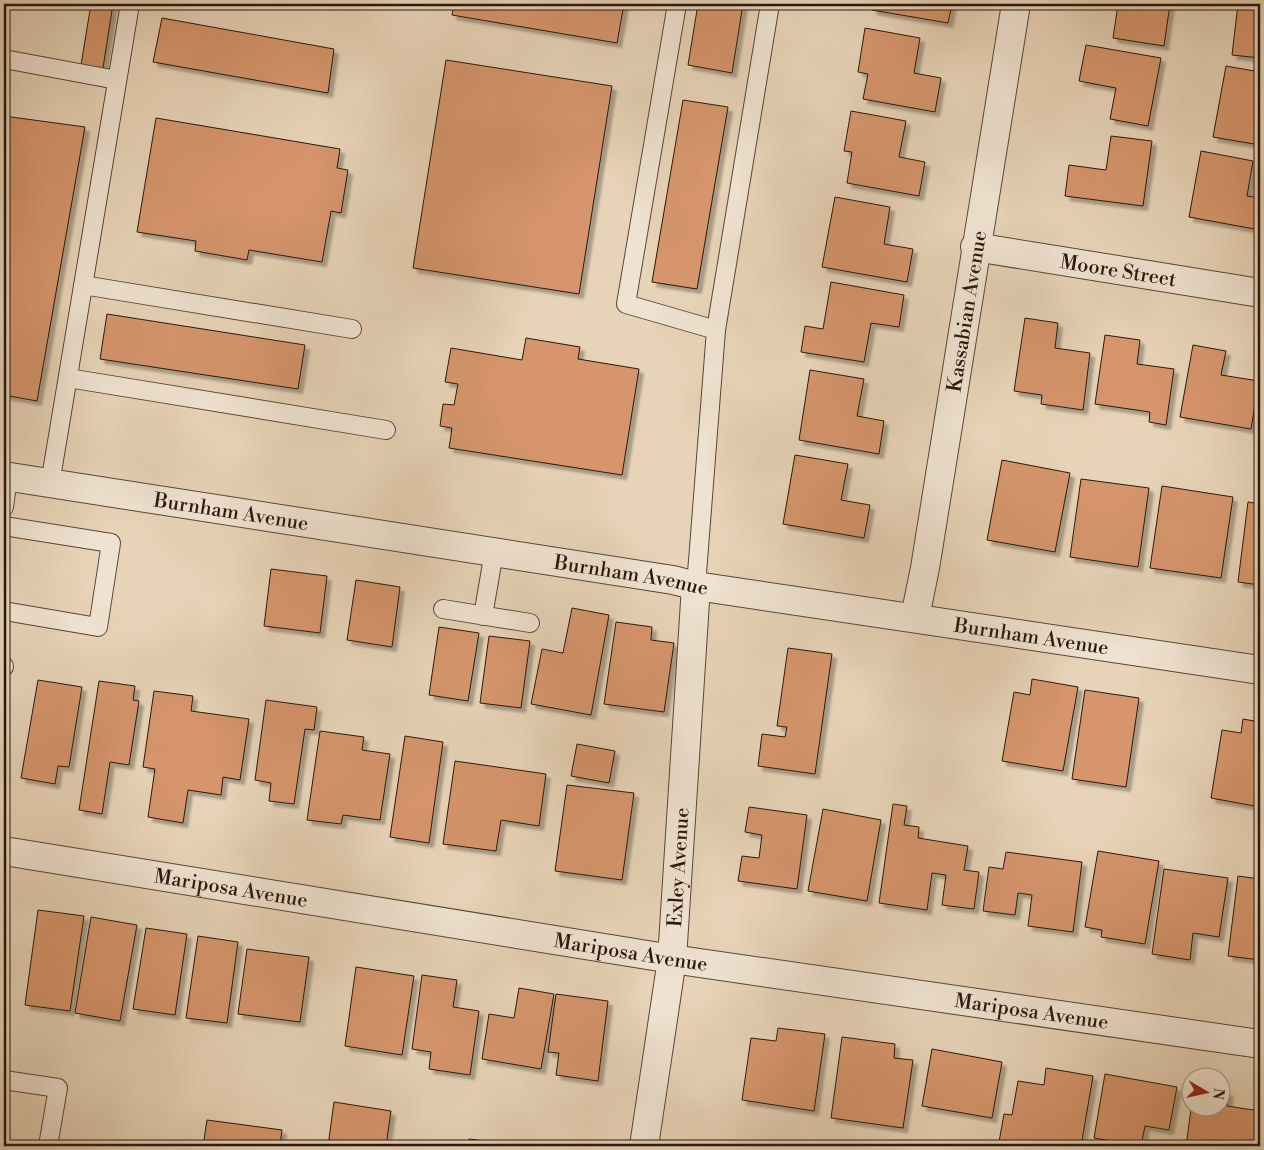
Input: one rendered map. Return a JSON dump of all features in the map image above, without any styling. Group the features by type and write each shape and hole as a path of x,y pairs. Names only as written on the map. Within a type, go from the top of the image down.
{"street":[{"name":"Kassabian Avenue","path":"915,617 927,558 975,247 1016,4"},
{"name":"Moore Street","path":"975,247 1260,293"},
{"name":"Burnham Avenue","path":"6,477 672,580 696,586 915,617 1260,670"},
{"name":"Exley Avenue","path":"644,1146 672,959 696,586"},
{"name":"Mariposa Avenue","path":"4,851 672,959 1260,1044"}],"lane":[{"path":"50,484 130,4"},
{"path":"677,4 626,304 716,330"},
{"path":"696,586 716,330 770,4"},
{"path":"4,59 117,80"},
{"path":"83,285 352,329"},
{"path":"68,378 386,430"},
{"path":"4,507 6,477"},
{"path":"4,526 111,543 98,627 4,611"},
{"path":"483,616 494,552"},
{"path":"443,609 530,623"},
{"path":"4,1080 58,1088 48,1146"}],"building":[{"path":"91,4 113,4 103,68 81,65"},
{"path":"454,4 624,4 617,43 452,15"},
{"path":"698,4 743,4 732,73 688,65"},
{"path":"873,4 952,4 948,23 872,10"},
{"path":"1118,4 1170,4 1164,46 1113,38"},
{"path":"1238,4 1260,4 1260,58 1232,55"},
{"path":"162,18 334,49 328,93 153,62"},
{"path":"865,28 920,38 914,73 941,78 935,112 863,99 868,74 858,72"},
{"path":"1086,45 1161,58 1148,126 1110,119 1116,88 1079,81"},
{"path":"446,60 612,86 579,294 413,268"},
{"path":"1226,66 1260,72 1260,145 1213,137"},
{"path":"683,100 728,107 697,289 652,282"},
{"path":"851,111 906,121 899,157 925,162 919,196 847,183 852,152 844,151"},
{"path":"4,116 85,127 37,401 4,395"},
{"path":"156,118 340,149 337,168 348,170 341,213 331,211 322,262 249,250 247,260 195,251 196,241 137,232"},
{"path":"1111,136 1152,141 1143,206 1065,196 1069,165 1106,170"},
{"path":"1201,151 1253,161 1247,196 1260,198 1260,230 1189,217"},
{"path":"835,197 890,207 884,244 913,249 907,282 822,267"},
{"path":"831,282 904,295 899,327 871,323 864,362 801,352 805,326 823,329"},
{"path":"107,314 305,345 298,389 100,359"},
{"path":"1025,318 1058,323 1055,348 1090,353 1083,410 1041,404 1042,395 1014,391"},
{"path":"1105,335 1140,340 1137,364 1174,369 1166,425 1149,422 1150,412 1095,404"},
{"path":"526,338 580,347 578,359 639,369 622,475 449,448 452,428 440,426 443,404 454,405 458,384 445,382 451,348 522,360"},
{"path":"1193,345 1226,351 1221,375 1259,381 1251,429 1180,417"},
{"path":"810,370 864,379 857,416 884,421 879,454 799,440"},
{"path":"795,455 848,464 841,500 870,505 864,538 783,524"},
{"path":"1002,460 1070,473 1055,552 987,540"},
{"path":"1081,479 1149,488 1138,567 1070,557"},
{"path":"1162,486 1233,497 1221,578 1150,568"},
{"path":"1248,502 1260,504 1260,585 1238,582"},
{"path":"271,569 327,576 320,633 264,626"},
{"path":"356,580 400,587 392,647 347,640"},
{"path":"572,608 609,615 591,715 531,704 542,649 563,653"},
{"path":"616,622 652,627 651,640 674,643 664,712 604,704"},
{"path":"439,627 479,633 468,701 429,695"},
{"path":"489,636 530,641 521,708 480,703"},
{"path":"788,648 832,654 815,774 758,766 762,734 785,737 787,727 777,726"},
{"path":"1032,679 1078,687 1063,771 1002,761 1014,692 1030,695"},
{"path":"38,680 82,687 69,767 58,766 55,784 21,778"},
{"path":"99,681 135,686 133,700 139,701 129,765 110,762 102,814 79,810"},
{"path":"1085,690 1139,698 1126,787 1072,779"},
{"path":"154,691 193,696 191,711 249,719 240,780 223,777 221,795 188,790 183,823 148,817 155,769 143,767"},
{"path":"266,700 317,707 314,730 305,729 294,804 269,801 271,783 255,780"},
{"path":"1243,719 1260,722 1260,807 1211,798 1222,730 1241,733"},
{"path":"320,731 364,737 362,750 390,754 380,820 343,815 341,824 307,820"},
{"path":"405,736 443,742 429,843 390,837"},
{"path":"577,744 615,751 609,783 571,776"},
{"path":"455,761 546,774 539,826 501,820 496,851 443,844"},
{"path":"567,785 634,793 622,880 555,871"},
{"path":"893,804 907,806 904,825 919,827 918,838 968,846 964,870 979,872 974,909 942,905 946,875 932,873 927,910 879,903"},
{"path":"749,807 807,815 797,889 738,881 742,856 759,858 762,835 745,832"},
{"path":"823,809 881,820 867,901 808,891"},
{"path":"1098,851 1159,861 1145,944 1101,937 1102,930 1085,927"},
{"path":"1006,852 1082,862 1073,932 1028,926 1032,895 1018,893 1015,915 983,911 989,867 1003,869"},
{"path":"1164,869 1228,878 1219,937 1193,933 1190,960 1152,954"},
{"path":"1238,876 1260,879 1260,960 1228,956"},
{"path":"38,910 84,916 70,1011 25,1005"},
{"path":"91,917 137,925 120,1021 75,1013"},
{"path":"146,928 187,934 175,1015 133,1009"},
{"path":"198,936 238,942 227,1023 186,1018"},
{"path":"247,949 309,957 300,1022 238,1014"},
{"path":"356,967 414,976 402,1055 345,1046"},
{"path":"422,975 457,980 453,1007 479,1011 470,1075 429,1069 431,1052 412,1049"},
{"path":"519,988 554,994 541,1069 482,1059 489,1014 514,1018"},
{"path":"556,994 608,1001 598,1081 556,1075 559,1053 548,1052"},
{"path":"778,1028 825,1034 814,1111 742,1100 751,1038 776,1041"},
{"path":"842,1037 895,1044 894,1058 913,1060 903,1128 831,1118"},
{"path":"932,1049 1002,1062 992,1118 922,1106"},
{"path":"1046,1068 1093,1076 1081,1146 1024,1146 999,1142 1004,1114 1012,1115 1018,1081 1044,1085"},
{"path":"1105,1074 1177,1087 1169,1130 1145,1126 1141,1146 1094,1138"},
{"path":"334,1102 391,1111 386,1146 328,1146"},
{"path":"1232,1107 1260,1111 1260,1146 1186,1146 1190,1118 1232,1118"},
{"path":"207,1120 282,1130 280,1146 203,1146"},
{"path":"469,1139 523,1146 468,1146"}]}
